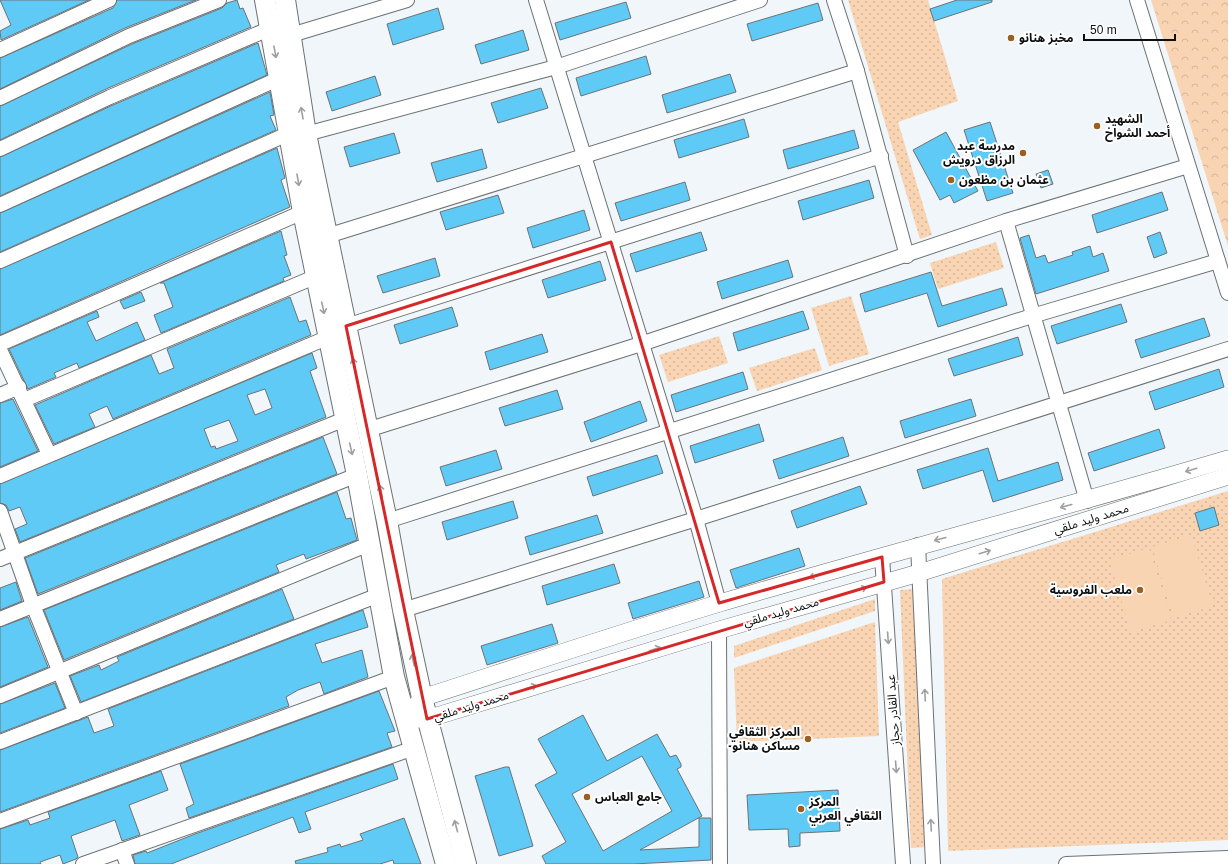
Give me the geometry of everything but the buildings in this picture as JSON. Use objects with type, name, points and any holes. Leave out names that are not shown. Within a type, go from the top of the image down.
[{"type":"main road","points":[[266,0],[280,78],[298,134],[327,236],[387,521],[403,610],[422,698],[466,864]]},
{"type":"main road","points":[[285,0],[290,35],[304,212],[330,336],[344,419],[357,474],[394,677],[446,864]]},
{"type":"street","points":[[0,50],[109,0]]},
{"type":"street","points":[[0,98],[129,36],[219,0]]},
{"type":"street","points":[[290,35],[407,0]]},
{"type":"street","points":[[536,0],[668,433],[696,519],[719,604]]},
{"type":"street","points":[[0,261],[298,134],[556,67],[760,0]]},
{"type":"street","points":[[834,0],[857,71],[907,256]]},
{"type":"street","points":[[1137,0],[1228,293]]},
{"type":"street","points":[[0,149],[110,97],[271,28]]},
{"type":"street","points":[[327,236],[857,71]]},
{"type":"street","points":[[0,205],[280,78]]},
{"type":"street","points":[[346,326],[880,156]]},
{"type":"street","points":[[368,430],[641,344],[907,256],[1006,221],[1188,166]]},
{"type":"street","points":[[0,344],[304,212]]},
{"type":"street","points":[[1006,221],[1032,316],[1087,501]]},
{"type":"street","points":[[387,521],[668,433],[1032,316],[1218,261]]},
{"type":"street","points":[[0,395],[21,393],[317,276]]},
{"type":"street","points":[[0,476],[330,336]]},
{"type":"street","points":[[403,610],[696,519],[1228,349]]},
{"type":"street","points":[[0,350],[49,454]]},
{"type":"street","points":[[0,559],[344,419]]},
{"type":"street","name":"محمد وليد ملقي","points":[[405,719],[422,698],[719,604],[918,546],[1087,501],[1228,459]]},
{"type":"street","points":[[0,619],[357,474]]},
{"type":"street","name":"محمد وليد ملقي","points":[[405,719],[427,720],[719,630],[919,573],[1228,476]]},
{"type":"street","points":[[0,511],[33,605],[76,713]]},
{"type":"street","points":[[0,696],[370,544]]},
{"type":"street","points":[[918,546],[933,864]]},
{"type":"street","name":"عبد القادر حجاز","points":[[882,557],[903,864]]},
{"type":"street","points":[[0,742],[379,595]]},
{"type":"street","points":[[719,630],[720,864]]},
{"type":"street","points":[[0,821],[394,677]]},
{"type":"street","points":[[83,864],[414,748]]},
{"type":"street","points":[[122,850],[127,864]]},
{"type":"street","points":[[1066,864],[1224,860]]},
{"type":"highlighted area","points":[[611,242],[719,603],[882,557],[884,582],[427,719],[346,326]]},
{"type":"green space","points":[[848,0],[928,0],[958,101],[898,122],[932,235],[920,239]]},
{"type":"green space","points":[[1151,0],[1228,0],[1228,246]]},
{"type":"green space","points":[[996,242],[1004,268],[938,289],[930,263]]},
{"type":"green space","points":[[851,296],[869,354],[829,366],[811,308]]},
{"type":"green space","points":[[719,336],[728,363],[668,382],[659,355]]},
{"type":"green space","points":[[815,348],[822,370],[757,391],[749,368]]},
{"type":"green space","points":[[1228,491],[1228,840],[948,851],[942,579]]},
{"type":"green space","points":[[1191,535],[1213,606],[1174,618],[1152,547]]},
{"type":"green space","name":"ملعب الفروسية","points":[[1149,548],[1171,620],[1131,632],[1109,560]]},
{"type":"green space","points":[[915,589],[926,847],[911,848],[900,590]]},
{"type":"green space","points":[[875,599],[875,611],[734,658],[734,646]]},
{"type":"green space","points":[[875,622],[879,736],[737,742],[734,668]]},
{"type":"place","name":"مخبز هنانو","points":[[1011,38]]},
{"type":"place","name":"الشهيد أحمد الشواخ","points":[[1097,126]]},
{"type":"place","name":"مدرسة عبد الرزاق درويش","points":[[1023,153]]},
{"type":"place","name":"عثمان بن مظعون","points":[[951,180]]},
{"type":"place","name":"ملعب الفروسية","points":[[1140,590]]},
{"type":"place","name":"المركز الثقافي -مساكن هنانو","points":[[808,739]]},
{"type":"place","name":"جامع العباس","points":[[587,797]]},
{"type":"place","name":"المركز الثقافي العربي","points":[[801,809]]}]
